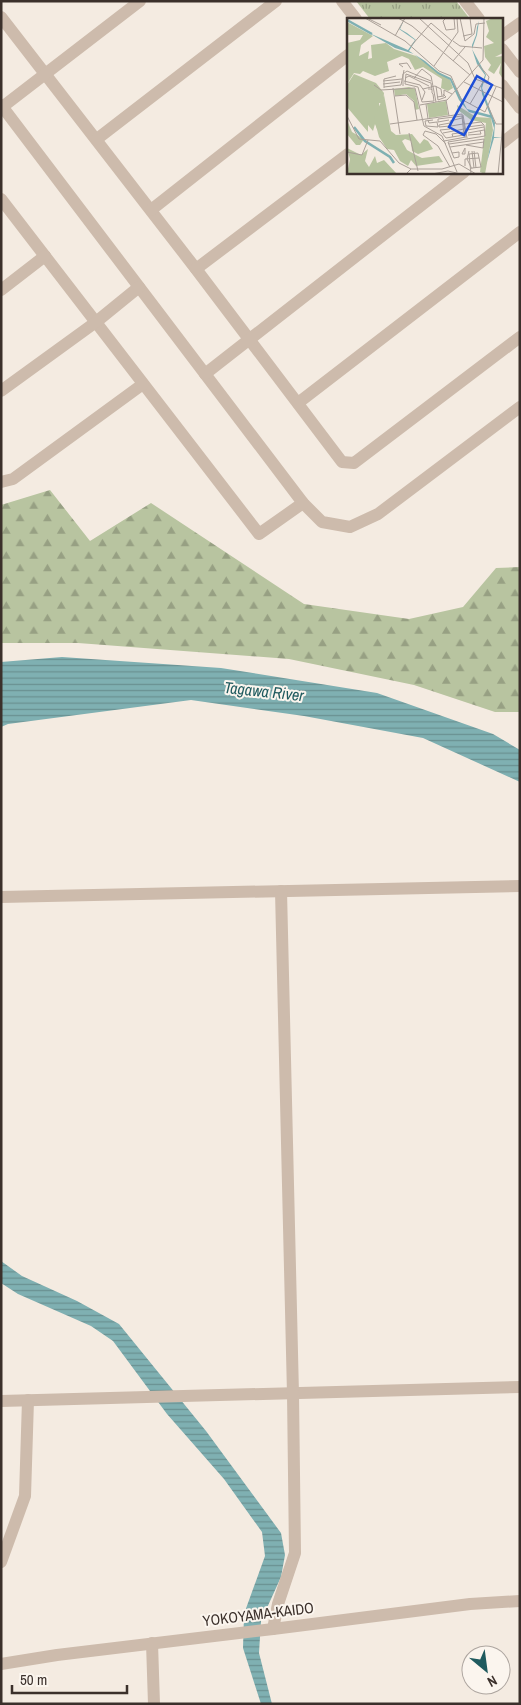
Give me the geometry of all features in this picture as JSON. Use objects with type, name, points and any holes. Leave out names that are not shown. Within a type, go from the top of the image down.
[{"type":"street","points":[[140,1],[2,106],[303,503],[322,522],[350,527],[378,514],[520,407]]},
{"type":"street","points":[[96,139],[276,1]]},
{"type":"street","points":[[342,1],[355,18]]},
{"type":"street","points":[[465,1],[478,18]]},
{"type":"street","points":[[1,17],[250,339],[342,462],[354,463],[520,337]]},
{"type":"street","points":[[504,34],[520,22]]},
{"type":"street","points":[[504,52],[520,72]]},
{"type":"street","points":[[151,210],[347,56]]},
{"type":"street","points":[[504,88],[520,108]]},
{"type":"street","points":[[504,141],[520,129]]},
{"type":"street","points":[[196,269],[347,155]]},
{"type":"street","points":[[205,374],[461,174]]},
{"type":"street","points":[[1,199],[259,534],[303,503]]},
{"type":"street","points":[[298,403],[520,232]]},
{"type":"street","points":[[1,290],[45,256]]},
{"type":"street","points":[[1,391],[96,322],[139,287]]},
{"type":"street","points":[[1,482],[13,479],[143,384]]},
{"type":"street","points":[[1,897],[520,886]]},
{"type":"street","points":[[273,1630],[278,1604],[295,1553],[281,891]]},
{"type":"street","points":[[1,1401],[520,1387]]},
{"type":"street","points":[[1,1562],[25,1496],[28,1400]]},
{"type":"street","name":"YOKOYAMA-KAIDO","points":[[1,1664],[57,1655],[273,1630],[470,1604],[520,1601]]},
{"type":"street","points":[[152,1643],[154,1704]]},
{"type":"green space","points":[[356,1],[456,1],[469,18],[369,18]]},
{"type":"green space","points":[[50,490],[90,541],[151,503],[304,604],[409,619],[463,607],[496,568],[520,567],[520,712],[495,712],[414,685],[289,659],[78,643],[1,643],[1,505]]},
{"type":"water","name":"Tagawa River","points":[[62,657],[221,668],[377,693],[493,734],[520,750],[520,782],[423,738],[304,716],[191,700],[8,724],[1,727],[1,662]]},
{"type":"water","points":[[1,1261],[22,1276],[77,1301],[119,1324],[206,1431],[281,1533],[285,1555],[281,1577],[261,1621],[259,1653],[272,1704],[261,1704],[243,1648],[244,1614],[265,1556],[262,1532],[224,1479],[167,1414],[113,1341],[91,1326],[18,1294],[1,1283]]}]
